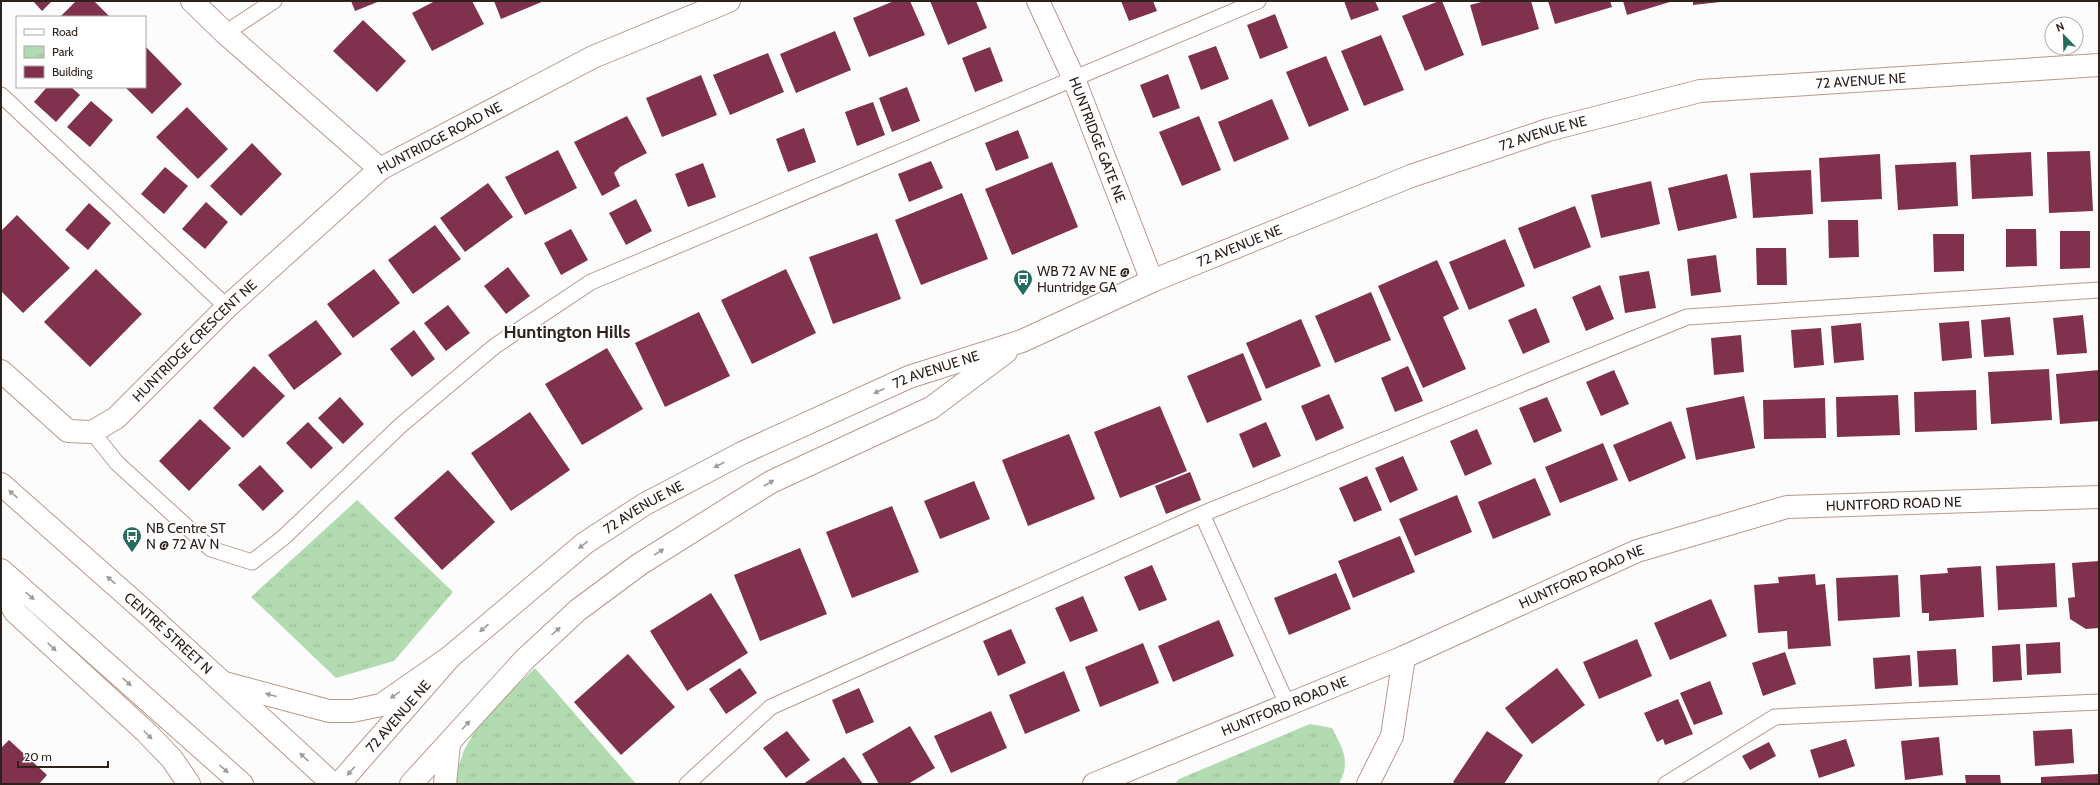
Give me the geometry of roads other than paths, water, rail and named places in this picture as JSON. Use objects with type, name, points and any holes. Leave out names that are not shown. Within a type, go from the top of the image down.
[{"type":"street","name":"HUNTRIDGE ROAD NE","points":[[192,1],[225,33],[380,169],[594,57],[729,1]]},
{"type":"street","name":"HUNTRIDGE GATE NE","points":[[1038,1],[1074,79],[1152,281]]},
{"type":"street","name":"72 AVENUE NE","points":[[339,784],[450,657],[586,543],[645,504],[742,453],[909,377],[1022,341],[1152,281],[1411,176],[1548,130],[1700,91],[2099,65]]},
{"type":"street","name":"HUNTRIDGE CRESCENT NE","points":[[92,432],[116,418],[227,307],[380,169]]},
{"type":"street","name":"72 AVENUE NE","points":[[411,784],[525,659],[578,610],[640,564],[771,482],[931,408],[1022,341]]},
{"type":"street","points":[[1,372],[68,431],[92,432]]},
{"type":"street","name":"CENTRE STREET N","points":[[1,484],[149,615],[333,784]]},
{"type":"street","name":"HUNTFORD ROAD NE","points":[[1098,783],[1404,657],[1637,551],[1787,507],[2099,497]]},
{"type":"street","points":[[1,570],[242,784]]},
{"type":"street","points":[[1,586],[15,612],[146,732],[172,759],[189,784]]},
{"type":"street","points":[[222,682],[329,711],[352,711],[382,705],[450,657]]},
{"type":"street","points":[[1368,784],[1392,736],[1404,657]]},
{"type":"street","points":[[445,784],[449,744]]},
{"type":"lane","points":[[225,33],[274,1]]},
{"type":"lane","points":[[92,432],[117,463],[211,549],[252,562],[284,537],[400,426],[495,346],[591,282],[1258,1]]},
{"type":"lane","points":[[1,95],[227,307]]},
{"type":"lane","points":[[688,784],[771,707],[1202,514],[1687,317],[2099,290]]},
{"type":"lane","points":[[1202,514],[1287,704]]},
{"type":"lane","points":[[1666,784],[1774,717],[2099,702]]},
{"type":"place","name":"WB 72 AV NE @ Huntridge GA","points":[[1023,296]]},
{"type":"place","name":"NB Centre ST N @ 72 AV N","points":[[132,553]]},
{"type":"district","name":"Huntington Hills","points":[[567,332]]}]
